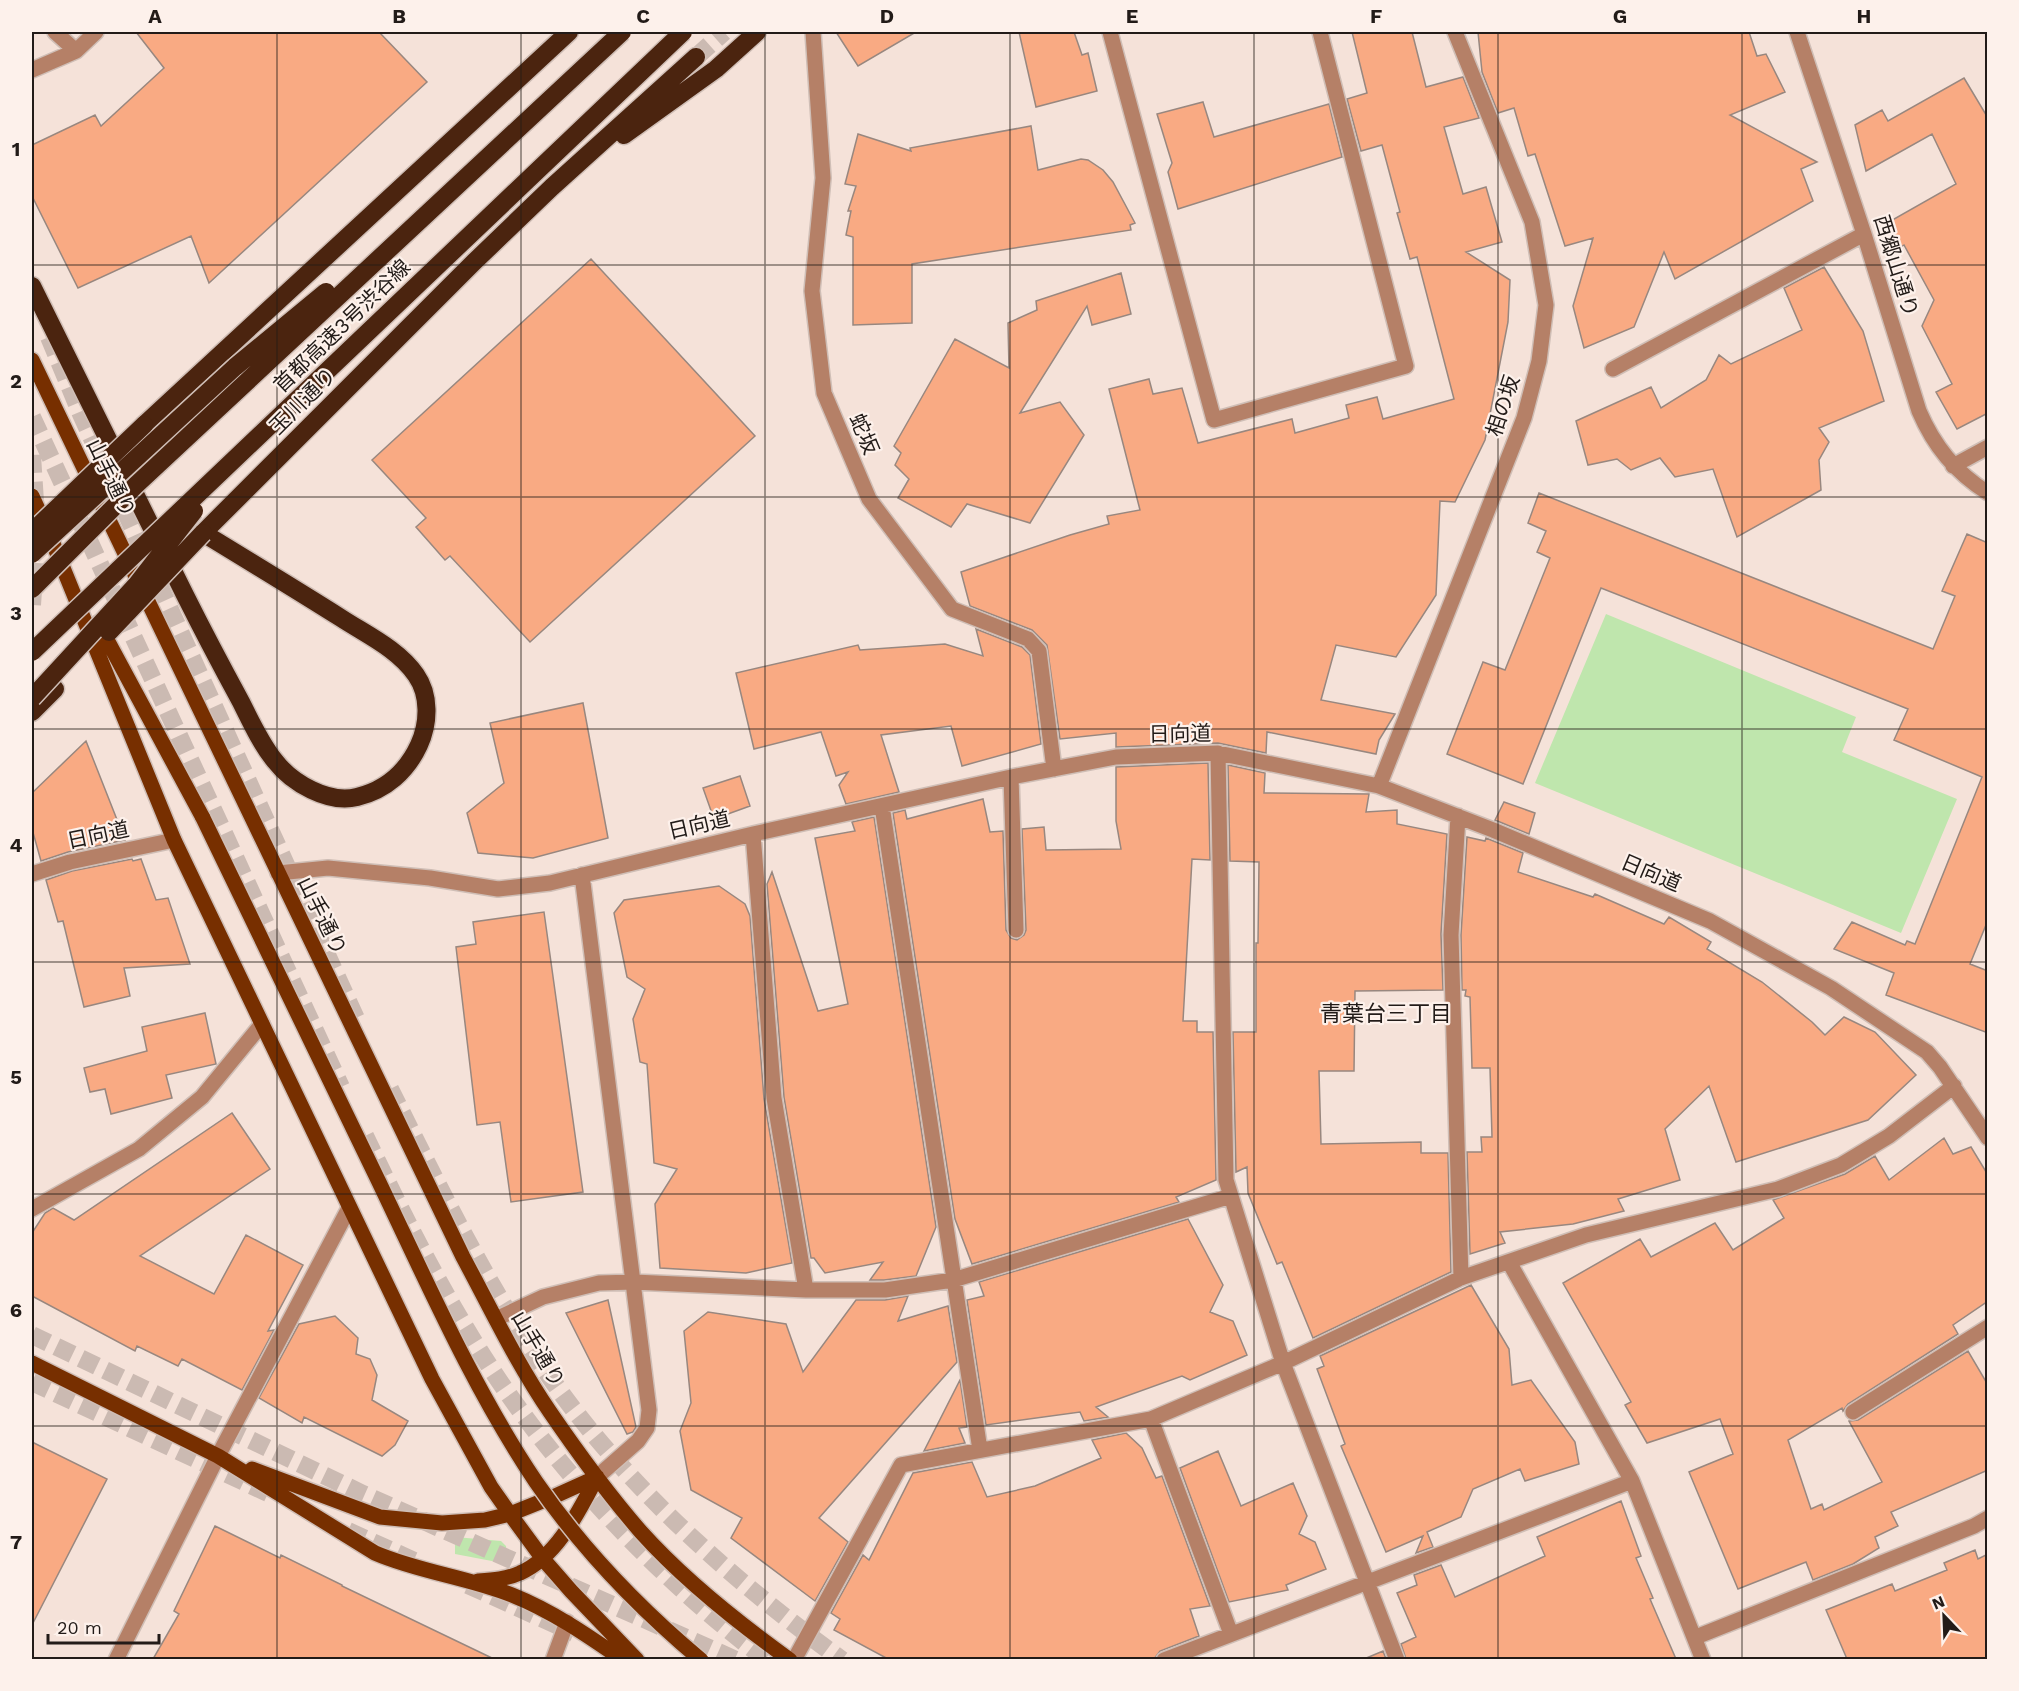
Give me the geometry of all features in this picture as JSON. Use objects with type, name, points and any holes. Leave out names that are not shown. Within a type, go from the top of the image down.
[{"type":"highway","points":[[485,111],[553,32]]},
{"type":"highway","points":[[40,532],[144,425],[570,32]]},
{"type":"highway","name":"首都高速3号渋谷線","points":[[32,589],[136,485],[622,32]]},
{"type":"highway","name":"首都高速3号渋谷線","points":[[32,652],[683,32]]},
{"type":"highway","points":[[552,187],[717,69],[757,32]]},
{"type":"highway","name":"玉川通り","points":[[32,712],[203,534],[474,261],[696,57]]},
{"type":"highway","points":[[32,554],[235,367],[461,181]]},
{"type":"highway","points":[[32,286],[215,654],[275,762],[297,782],[334,798],[355,798],[380,789],[399,774],[414,755],[423,736],[428,716],[424,694],[417,676],[394,652],[248,559],[203,534]]},
{"type":"highway","points":[[32,698],[137,584],[230,464]]},
{"type":"main road","name":"山手通り","points":[[33,369],[463,1257],[549,1411],[597,1477],[642,1532],[684,1575],[722,1609],[792,1659]]},
{"type":"main road","points":[[32,496],[40,532],[174,840],[432,1379],[490,1486],[510,1514],[543,1559],[571,1591],[637,1659]]},
{"type":"main road","points":[[40,532],[203,818],[492,1411],[544,1493],[592,1554],[651,1617],[701,1659]]},
{"type":"main road","points":[[32,1363],[218,1456],[375,1553],[401,1564],[510,1594],[567,1622],[623,1659]]},
{"type":"main road","points":[[218,1456],[380,1517],[442,1522],[485,1520],[510,1514],[597,1477]]},
{"type":"main road","points":[[470,1582],[500,1579],[520,1573],[543,1559],[576,1518],[597,1477]]},
{"type":"street","points":[[55,32],[76,51]]},
{"type":"street","points":[[32,70],[76,51],[96,32]]},
{"type":"street","name":"蛇坂","points":[[813,32],[824,178],[812,291],[824,393],[869,499],[952,609],[1028,639],[1040,651],[1054,769]]},
{"type":"street","points":[[1110,32],[1215,420],[1406,366],[1320,32]]},
{"type":"street","name":"相の坂","points":[[1379,786],[1524,418],[1539,361],[1546,305],[1532,222],[1455,32]]},
{"type":"street","name":"西郷山通り","points":[[1797,32],[1864,234],[1919,411],[1928,430],[1953,466],[1988,493]]},
{"type":"street","points":[[1613,369],[1864,234]]},
{"type":"street","points":[[1953,466],[1988,447]]},
{"type":"street","points":[[1218,753],[1226,1180],[1283,1363],[1396,1659]]},
{"type":"street","name":"日向道","points":[[278,873],[337,868],[430,878],[498,889],[550,883],[753,834],[1011,777],[1116,757],[1218,753],[1379,786],[1458,816],[1710,921],[1831,988],[1926,1053],[1954,1086],[1988,1138]]},
{"type":"street","points":[[1011,777],[1016,930]]},
{"type":"street","points":[[882,806],[980,1450]]},
{"type":"street","points":[[1458,816],[1451,935],[1461,1278]]},
{"type":"street","points":[[753,834],[774,1098],[806,1290]]},
{"type":"street","name":"日向道","points":[[32,874],[70,862],[174,840]]},
{"type":"street","points":[[582,875],[649,1410],[647,1428],[638,1441],[597,1477]]},
{"type":"street","points":[[32,1209],[139,1149],[202,1097],[262,1024]]},
{"type":"street","points":[[792,1659],[901,1465],[1151,1419],[1283,1363],[1461,1278],[1586,1235],[1778,1189],[1841,1165],[1889,1136],[1954,1086]]},
{"type":"street","points":[[496,1319],[543,1297],[599,1283],[634,1282],[806,1290],[885,1290],[954,1280],[1231,1196]]},
{"type":"street","points":[[116,1659],[218,1456],[349,1208]]},
{"type":"street","points":[[1509,1262],[1632,1481],[1703,1659]]},
{"type":"street","points":[[1853,1412],[1988,1327]]},
{"type":"street","points":[[1151,1419],[1231,1634]]},
{"type":"street","points":[[1164,1659],[1632,1481]]},
{"type":"street","points":[[1696,1637],[1974,1526],[1988,1518]]},
{"type":"street","points":[[554,1659],[567,1622]]},
{"type":"green space","points":[[1606,614],[1856,717],[1842,752],[1957,799],[1901,933],[1535,783]]},
{"type":"green space","points":[[455,1537],[501,1541],[506,1546],[506,1554],[497,1562],[455,1554]]},
{"type":"building","points":[[136,32],[379,32],[427,82],[209,283],[191,236],[78,288],[32,196],[32,145],[95,115],[101,126],[164,68]]},
{"type":"building","points":[[836,32],[916,32],[858,66]]},
{"type":"building","points":[[1019,32],[1074,32],[1082,55],[1088,53],[1097,91],[1036,107]]},
{"type":"building","points":[[1352,32],[1412,32],[1426,87],[1463,77],[1479,118],[1444,127],[1463,194],[1486,187],[1502,242],[1466,252],[1510,280],[1508,322],[1485,440],[1455,502],[1440,501],[1436,595],[1396,657],[1336,645],[1321,700],[1395,714],[1379,740],[1376,754],[1267,732],[1266,753],[1218,743],[1116,747],[1116,733],[1060,739],[1047,645],[1032,630],[970,606],[961,572],[1109,524],[1107,516],[1140,510],[1109,389],[1149,379],[1153,394],[1182,388],[1198,443],[1292,419],[1295,433],[1349,418],[1346,405],[1377,397],[1383,419],[1454,399],[1417,257],[1410,259],[1382,145],[1361,151],[1347,99],[1367,93]]},
{"type":"building","points":[[1478,32],[1749,32],[1757,56],[1766,54],[1785,92],[1730,115],[1817,162],[1801,169],[1813,201],[1675,279],[1664,252],[1634,327],[1584,348],[1573,306],[1593,238],[1565,246],[1535,154],[1528,156],[1514,108],[1498,113],[1482,72]]},
{"type":"building","points":[[1964,78],[1988,118],[1988,413],[1957,429],[1936,392],[1952,384],[1922,326],[1934,300],[1904,245],[1901,247],[1887,223],[1956,184],[1932,134],[1866,171],[1855,125],[1882,110],[1888,121]]},
{"type":"building","points":[[1203,102],[1214,137],[1329,104],[1342,157],[1178,209],[1168,172],[1172,163],[1157,114]]},
{"type":"building","points":[[1031,126],[1038,170],[1081,159],[1088,160],[1103,170],[1113,182],[1135,223],[1130,225],[1131,230],[912,264],[912,323],[853,325],[853,237],[846,235],[851,211],[848,211],[856,186],[845,184],[858,134],[911,151],[910,148]]},
{"type":"building","points":[[591,259],[755,436],[530,642],[450,556],[445,560],[416,527],[426,518],[372,460]]},
{"type":"building","points":[[1824,267],[1863,331],[1884,401],[1819,428],[1829,442],[1819,460],[1821,490],[1737,537],[1713,469],[1675,477],[1660,458],[1631,470],[1617,459],[1588,465],[1576,421],[1651,387],[1661,408],[1706,380],[1719,355],[1731,364],[1802,330],[1784,288]]},
{"type":"building","points":[[1121,273],[1131,314],[1092,325],[1087,306],[1020,413],[1060,402],[1084,435],[1030,523],[967,504],[951,527],[898,498],[909,479],[895,465],[901,453],[894,446],[955,339],[1009,368],[1008,323],[1037,310],[1036,301]]},
{"type":"building","points":[[1539,493],[1933,649],[1955,596],[1942,591],[1967,534],[1988,543],[1988,920],[1970,964],[1988,971],[1988,1033],[1886,995],[1894,973],[1834,949],[1852,922],[1905,945],[1907,941],[1915,944],[1982,777],[1894,740],[1908,709],[1601,588],[1523,784],[1447,754],[1483,662],[1505,670],[1550,558],[1537,552],[1546,531],[1528,523]]},
{"type":"building","points":[[976,629],[1022,647],[1030,655],[1041,744],[962,766],[951,726],[881,735],[899,792],[846,804],[839,785],[848,772],[836,776],[821,732],[754,749],[736,673],[858,645],[860,650],[945,644],[983,656]]},
{"type":"building","points":[[583,703],[608,838],[533,858],[478,853],[467,813],[504,783],[490,723]]},
{"type":"building","points":[[86,741],[125,840],[68,852],[41,861],[32,829],[32,793]]},
{"type":"building","points":[[1208,763],[1210,860],[1192,859],[1183,1021],[1197,1021],[1197,1032],[1213,1032],[1216,1180],[1176,1197],[1179,1202],[972,1264],[955,1219],[893,813],[905,810],[907,819],[983,799],[990,832],[1003,831],[1006,930],[1011,938],[1017,940],[1024,935],[1026,930],[1022,829],[1044,827],[1046,850],[1121,849],[1116,821],[1116,767]]},
{"type":"building","points":[[1228,765],[1265,773],[1264,793],[1369,794],[1366,812],[1397,810],[1397,824],[1447,834],[1441,934],[1443,990],[1355,991],[1354,1071],[1319,1071],[1321,1144],[1421,1142],[1421,1153],[1448,1153],[1451,1272],[1313,1338],[1282,1262],[1277,1264],[1248,1193],[1247,1167],[1236,1172],[1233,1032],[1256,1032],[1259,862],[1230,861]]},
{"type":"building","points":[[740,776],[750,806],[714,819],[703,788]]},
{"type":"building","points":[[1504,802],[1535,813],[1529,834],[1495,820]]},
{"type":"building","points":[[874,817],[936,1227],[916,1276],[884,1280],[870,1280],[883,1262],[825,1273],[814,1258],[811,1258],[784,1097],[767,884],[772,872],[818,1011],[848,1004],[815,838],[855,831],[852,822]]},
{"type":"building","points":[[1467,837],[1485,841],[1486,838],[1523,853],[1518,872],[1593,897],[1595,894],[1664,924],[1669,917],[1711,942],[1707,949],[1762,982],[1825,1035],[1844,1017],[1875,1032],[1916,1075],[1868,1120],[1736,1162],[1709,1086],[1665,1129],[1680,1180],[1618,1199],[1624,1211],[1573,1224],[1500,1232],[1505,1243],[1470,1254],[1467,1152],[1482,1152],[1481,1137],[1492,1137],[1490,1068],[1472,1068],[1470,997],[1465,996],[1466,990],[1462,990],[1461,935]]},
{"type":"building","points":[[132,859],[133,861],[141,859],[156,900],[168,898],[190,964],[124,968],[130,996],[84,1007],[63,921],[58,922],[46,880],[72,871]]},
{"type":"building","points":[[719,886],[745,904],[750,916],[764,1099],[792,1263],[746,1273],[660,1268],[655,1204],[677,1169],[654,1163],[647,1064],[640,1062],[633,1019],[645,989],[627,977],[614,913],[624,900]]},
{"type":"building","points":[[544,912],[583,1192],[511,1202],[500,1122],[477,1125],[456,947],[476,944],[473,922]]},
{"type":"building","points":[[205,1013],[216,1064],[166,1075],[172,1098],[111,1114],[105,1089],[90,1092],[84,1068],[147,1051],[142,1027]]},
{"type":"building","points":[[232,1113],[270,1169],[140,1256],[214,1294],[246,1235],[303,1265],[268,1331],[274,1330],[242,1390],[182,1359],[178,1366],[137,1346],[135,1351],[32,1296],[32,1233],[45,1213],[53,1208],[74,1220]]},
{"type":"building","points":[[1944,1138],[1953,1154],[1971,1147],[1988,1175],[1988,1301],[1953,1325],[1958,1334],[1848,1404],[1843,1411],[1842,1408],[1788,1440],[1811,1509],[1822,1504],[1824,1510],[1882,1482],[1849,1421],[1858,1420],[1968,1351],[1988,1385],[1988,1470],[1891,1512],[1898,1526],[1875,1537],[1879,1548],[1853,1564],[1813,1580],[1806,1562],[1738,1589],[1689,1472],[1733,1454],[1720,1419],[1647,1443],[1625,1405],[1631,1402],[1563,1283],[1640,1239],[1651,1257],[1715,1223],[1733,1250],[1784,1218],[1773,1200],[1845,1174],[1875,1156],[1889,1180]]},
{"type":"building","points":[[1188,1219],[1223,1285],[1210,1312],[1233,1321],[1247,1355],[1190,1380],[1182,1376],[1096,1407],[1108,1417],[1084,1421],[1080,1412],[986,1425],[967,1300],[984,1296],[979,1282]]},
{"type":"building","points":[[1471,1285],[1509,1349],[1512,1385],[1531,1380],[1575,1442],[1579,1464],[1525,1481],[1520,1469],[1473,1489],[1461,1517],[1427,1532],[1433,1547],[1416,1553],[1423,1536],[1386,1552],[1341,1446],[1345,1444],[1317,1369],[1324,1366],[1320,1356]]},
{"type":"building","points":[[908,1296],[898,1321],[948,1306],[957,1362],[819,1518],[848,1542],[815,1601],[731,1538],[742,1518],[691,1490],[680,1431],[691,1403],[684,1331],[708,1312],[786,1324],[803,1372],[856,1300],[885,1300]]},
{"type":"building","points":[[608,1300],[636,1427],[633,1432],[627,1434],[566,1313]]},
{"type":"building","points":[[335,1316],[358,1338],[356,1354],[370,1359],[377,1375],[372,1400],[408,1421],[395,1445],[382,1456],[304,1417],[302,1423],[259,1398],[299,1324]]},
{"type":"building","points":[[960,1380],[967,1427],[959,1428],[965,1443],[924,1451]]},
{"type":"building","points":[[1126,1433],[1142,1448],[1156,1478],[1162,1476],[1210,1606],[1190,1609],[1199,1636],[1160,1651],[1154,1659],[888,1659],[834,1630],[840,1619],[831,1613],[863,1555],[869,1560],[913,1473],[972,1462],[987,1497],[1035,1486],[1101,1458],[1092,1440]]},
{"type":"building","points":[[32,1442],[107,1479],[32,1625]]},
{"type":"building","points":[[1218,1451],[1241,1506],[1293,1483],[1307,1516],[1299,1534],[1315,1542],[1326,1569],[1286,1585],[1288,1590],[1229,1602],[1180,1468]]},
{"type":"building","points":[[1621,1501],[1641,1556],[1636,1558],[1653,1598],[1650,1599],[1676,1659],[1406,1659],[1401,1644],[1416,1637],[1397,1593],[1417,1585],[1414,1575],[1441,1565],[1455,1597],[1545,1556],[1537,1537]]},
{"type":"building","points":[[215,1526],[280,1558],[281,1555],[494,1659],[153,1659],[179,1614],[174,1611]]},
{"type":"building","points":[[1975,1550],[1978,1559],[1988,1554],[1988,1659],[1847,1659],[1826,1610],[1892,1584],[1895,1591],[1947,1570],[1944,1563]]},
{"type":"building","points":[[1383,1651],[1386,1659],[1364,1659]]},
{"type":"tunnel","points":[[696,57],[724,32]]},
{"type":"tunnel","points":[[49,337],[81,414],[358,1023]]},
{"type":"tunnel","points":[[32,417],[341,1087]]},
{"type":"tunnel","points":[[32,455],[37,533],[32,605]]},
{"type":"tunnel","points":[[390,1089],[487,1276],[530,1348],[584,1422],[616,1461],[687,1533],[763,1599],[842,1660]]},
{"type":"tunnel","points":[[365,1136],[406,1220],[451,1303],[483,1356],[542,1439],[575,1480],[649,1559],[727,1629],[767,1660]]},
{"type":"tunnel","points":[[32,1335],[363,1494],[736,1660]]},
{"type":"tunnel","points":[[32,1382],[274,1496]]},
{"type":"tunnel","points":[[348,1531],[421,1564]]},
{"type":"tunnel","points":[[468,1585],[574,1633]]},
{"type":"district","name":"青葉台三丁目","points":[[1386,1013]]}]
